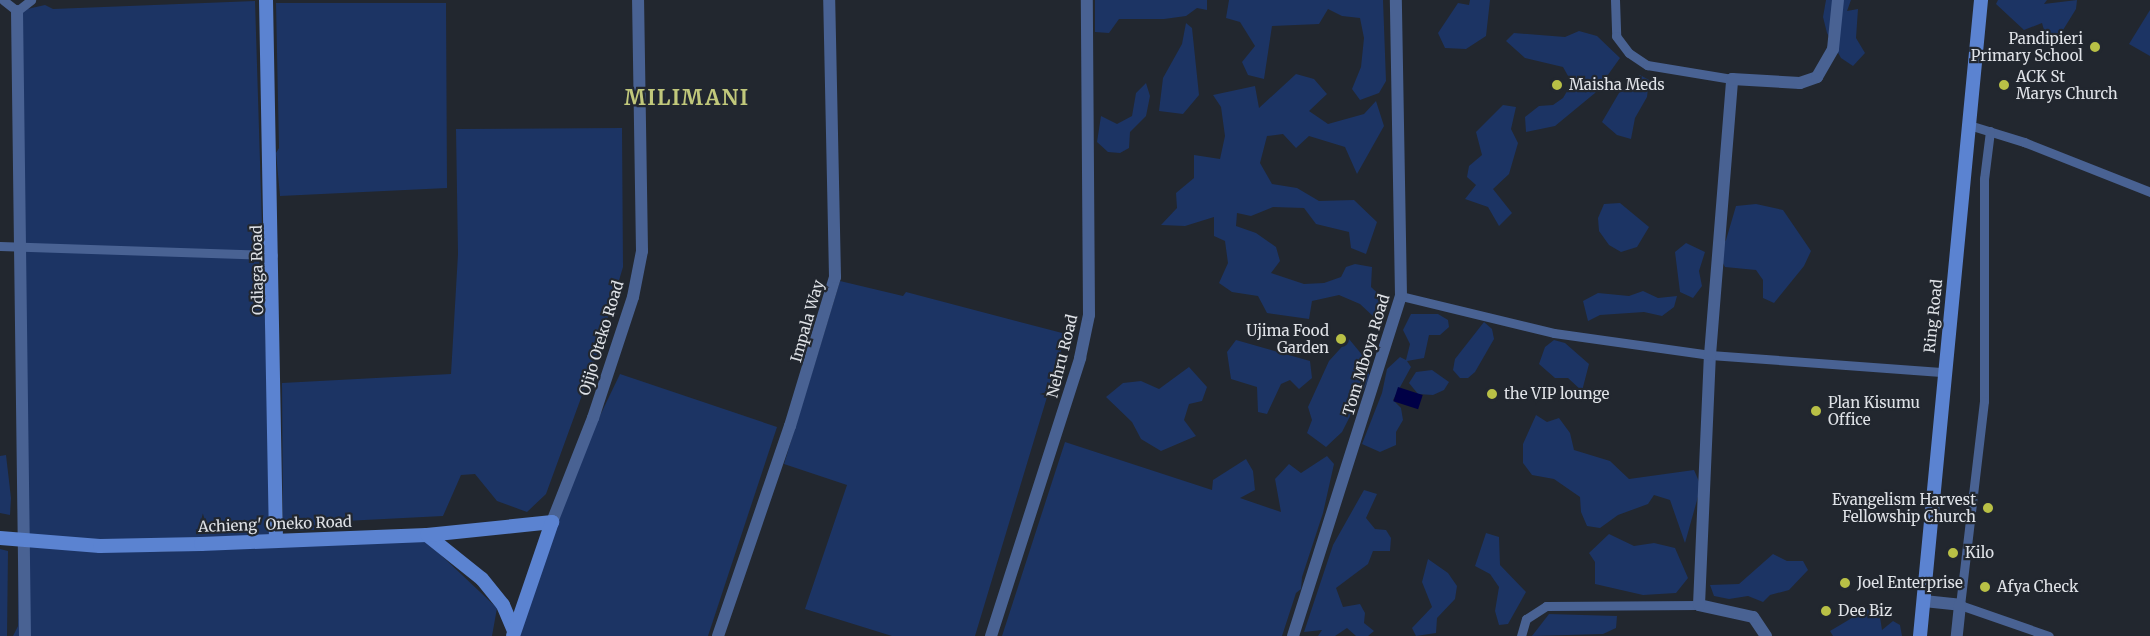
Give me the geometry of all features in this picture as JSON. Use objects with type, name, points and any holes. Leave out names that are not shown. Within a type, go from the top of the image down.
[{"type":"main road","name":"Odiaga Road","points":[[266,0],[273,255],[276,539]]},
{"type":"main road","name":"Ring Road","points":[[1920,636],[1981,0]]},
{"type":"main road","name":"Achieng' Oneko Road","points":[[0,538],[24,542],[100,546],[428,535],[552,522]]},
{"type":"main road","name":"Ojijo Oteko Road","points":[[514,634],[552,522]]},
{"type":"main road","points":[[428,535],[482,579],[503,605],[514,634]]},
{"type":"street","points":[[3,0],[6,7],[17,11]]},
{"type":"street","points":[[17,11],[31,0]]},
{"type":"street","name":"Ojijo Oteko Road","points":[[552,522],[593,418],[633,297],[642,251],[638,0]]},
{"type":"street","name":"Impala Way","points":[[718,636],[790,426],[835,277],[829,0]]},
{"type":"street","name":"Nehru Road","points":[[992,636],[1080,358],[1089,315],[1087,0]]},
{"type":"street","name":"Tom Mboya Road","points":[[1293,636],[1401,296],[1396,0]]},
{"type":"street","points":[[1615,0],[1616,36],[1629,53],[1647,65],[1732,79],[1800,83],[1817,77],[1833,49],[1838,0]]},
{"type":"street","points":[[17,11],[18,248],[25,636]]},
{"type":"street","points":[[1699,605],[1710,355],[1732,79]]},
{"type":"street","points":[[1969,125],[2150,192]]},
{"type":"street","points":[[1957,636],[1984,401],[1984,180],[1990,131]]},
{"type":"street","points":[[0,246],[273,255]]},
{"type":"street","points":[[1401,296],[1554,333],[1710,355],[1944,372]]},
{"type":"street","points":[[1924,601],[1960,605],[2049,636]]},
{"type":"street","points":[[1521,636],[1526,619],[1546,606],[1699,605],[1753,617],[1766,636]]},
{"type":"shaded area","points":[[1095,0],[1207,0],[1207,10],[1197,8],[1186,16],[1164,19],[1119,19],[1109,33],[1095,32]]},
{"type":"shaded area","points":[[1229,0],[1383,0],[1386,81],[1379,93],[1360,100],[1352,89],[1361,67],[1364,38],[1360,18],[1342,16],[1328,9],[1319,24],[1272,26],[1264,79],[1248,75],[1242,62],[1255,46],[1240,22],[1226,18]]},
{"type":"shaded area","points":[[1470,0],[1490,0],[1486,36],[1466,49],[1445,48],[1438,33],[1458,3],[1469,5]]},
{"type":"shaded area","points":[[1826,0],[1851,0],[1847,11],[1858,9],[1856,38],[1865,53],[1853,66],[1841,58],[1827,33],[1823,17]]},
{"type":"shaded area","points":[[1998,0],[2047,0],[2044,4],[2077,0],[2076,9],[2050,51],[2042,23],[2024,30],[1996,4]]},
{"type":"shaded area","points":[[255,1],[272,547],[425,540],[497,608],[492,636],[13,636],[18,626],[23,10],[45,5],[53,9]],"holes":[[[253,548],[158,552],[150,550]]]},
{"type":"shaded area","points":[[276,3],[446,3],[447,188],[280,196],[276,153],[279,148]]},
{"type":"shaded area","points":[[2150,10],[2150,56],[2129,44]]},
{"type":"shaded area","points":[[1186,23],[1192,28],[1199,95],[1183,114],[1159,111],[1163,78],[1182,44]]},
{"type":"shaded area","points":[[1579,31],[1597,36],[1620,58],[1595,93],[1555,126],[1526,132],[1525,117],[1539,106],[1553,105],[1563,98],[1572,83],[1563,67],[1525,58],[1506,41],[1514,33],[1565,37]]},
{"type":"shaded area","points":[[1296,74],[1314,79],[1327,94],[1309,111],[1328,124],[1364,114],[1376,101],[1384,126],[1357,174],[1345,147],[1309,136],[1296,148],[1283,134],[1267,136],[1260,163],[1272,184],[1297,188],[1319,201],[1354,200],[1377,222],[1366,254],[1351,248],[1349,232],[1316,224],[1304,208],[1273,207],[1251,216],[1237,213],[1236,226],[1256,233],[1276,247],[1280,261],[1271,273],[1304,284],[1324,283],[1341,277],[1346,267],[1355,264],[1372,267],[1371,287],[1387,302],[1375,318],[1360,304],[1339,295],[1312,301],[1309,319],[1267,313],[1258,296],[1232,292],[1219,283],[1228,263],[1225,241],[1214,236],[1214,217],[1185,226],[1161,225],[1177,208],[1176,193],[1194,178],[1194,155],[1220,159],[1225,136],[1221,107],[1213,95],[1255,86],[1259,108]]},
{"type":"shaded area","points":[[1640,75],[1649,80],[1647,97],[1635,118],[1631,139],[1617,135],[1602,122],[1619,93]]},
{"type":"shaded area","points":[[1146,83],[1150,96],[1146,116],[1130,132],[1129,148],[1120,153],[1108,152],[1097,142],[1101,116],[1117,124],[1132,116],[1136,93]]},
{"type":"shaded area","points":[[1503,105],[1516,107],[1511,129],[1518,143],[1509,174],[1493,189],[1512,213],[1499,226],[1488,207],[1465,199],[1476,185],[1467,177],[1469,166],[1482,155],[1476,132]]},
{"type":"shaded area","points":[[622,128],[623,267],[597,354],[546,494],[527,512],[497,501],[475,474],[461,475],[443,516],[325,522],[325,529],[298,531],[298,524],[283,524],[282,383],[451,374],[458,254],[456,129]]},
{"type":"shaded area","points":[[1620,203],[1649,227],[1637,247],[1621,252],[1609,245],[1599,231],[1598,218],[1604,204]]},
{"type":"shaded area","points":[[1756,204],[1783,210],[1811,251],[1804,266],[1774,303],[1763,298],[1763,280],[1756,270],[1725,267],[1717,252],[1726,240],[1736,206]]},
{"type":"shaded area","points":[[1686,243],[1705,252],[1699,271],[1702,286],[1693,298],[1680,292],[1675,252]]},
{"type":"shaded area","points":[[840,281],[903,296],[906,292],[1066,334],[975,636],[892,636],[805,609],[847,485],[784,464]]},
{"type":"shaded area","points":[[1643,291],[1658,298],[1677,296],[1674,307],[1662,316],[1644,312],[1600,315],[1588,321],[1583,301],[1598,293],[1629,296]]},
{"type":"shaded area","points":[[1411,314],[1438,314],[1448,320],[1449,327],[1440,335],[1429,335],[1424,358],[1407,361],[1411,367],[1393,400],[1401,408],[1403,420],[1396,432],[1396,445],[1380,452],[1362,444],[1382,393],[1387,369],[1400,357],[1406,360],[1410,344],[1403,330]]},
{"type":"shaded area","points":[[1484,322],[1492,329],[1494,339],[1475,372],[1468,378],[1460,378],[1453,370],[1455,359]]},
{"type":"shaded area","points":[[1349,339],[1363,356],[1370,377],[1342,432],[1326,447],[1307,433],[1312,420],[1308,407],[1329,361]]},
{"type":"shaded area","points":[[1236,340],[1310,361],[1312,378],[1299,389],[1290,380],[1281,384],[1267,414],[1258,412],[1257,387],[1231,379],[1227,352]]},
{"type":"shaded area","points":[[1554,340],[1565,343],[1589,364],[1582,391],[1568,378],[1555,378],[1539,364],[1545,347]]},
{"type":"shaded area","points":[[1189,367],[1207,387],[1202,401],[1189,404],[1184,420],[1196,436],[1161,451],[1141,439],[1132,422],[1106,397],[1123,383],[1141,381],[1159,389]]},
{"type":"shaded area","points":[[1432,370],[1449,382],[1444,390],[1433,395],[1418,394],[1409,383],[1416,372]]},
{"type":"shaded area","points":[[620,374],[777,427],[708,636],[520,636],[566,486]]},
{"type":"shaded area","points":[[1398,387],[1423,395],[1418,409],[1393,401]]},
{"type":"shaded area","points":[[1536,415],[1547,422],[1559,418],[1570,433],[1574,450],[1610,461],[1629,479],[1694,470],[1701,486],[1685,543],[1670,500],[1654,495],[1648,504],[1618,515],[1600,528],[1587,526],[1581,512],[1580,497],[1554,479],[1532,475],[1523,463],[1523,444]]},
{"type":"shaded area","points":[[1065,442],[1212,490],[1213,480],[1246,459],[1253,471],[1255,490],[1240,498],[1281,512],[1275,479],[1289,464],[1301,473],[1327,456],[1334,464],[1323,513],[1302,577],[1301,589],[1296,593],[1282,636],[1002,636]]},
{"type":"shaded area","points":[[6,455],[11,498],[10,515],[0,513],[0,456]]},
{"type":"shaded area","points":[[1364,490],[1377,494],[1366,518],[1375,529],[1386,530],[1391,538],[1390,551],[1373,551],[1368,564],[1336,588],[1343,607],[1360,604],[1365,613],[1364,623],[1374,631],[1368,636],[1356,636],[1347,628],[1335,636],[1318,636],[1322,630],[1304,632],[1333,545]]},
{"type":"shaded area","points":[[1486,533],[1499,537],[1500,565],[1526,592],[1508,624],[1499,625],[1495,611],[1499,587],[1490,574],[1475,566]]},
{"type":"shaded area","points":[[1609,534],[1634,546],[1654,543],[1675,548],[1688,578],[1676,593],[1643,595],[1595,584],[1595,562],[1589,553]]},
{"type":"shaded area","points":[[0,549],[8,551],[7,636],[0,636]]},
{"type":"shaded area","points":[[1773,554],[1787,561],[1803,561],[1808,570],[1789,590],[1770,595],[1763,602],[1748,596],[1729,599],[1714,596],[1710,585],[1739,584]]},
{"type":"shaded area","points":[[1428,559],[1448,573],[1457,586],[1455,599],[1437,618],[1436,633],[1416,636],[1412,628],[1432,607],[1422,582]]},
{"type":"shaded area","points":[[1867,609],[1880,617],[1882,630],[1893,621],[1900,625],[1902,636],[1833,636],[1830,631]]},
{"type":"shaded area","points":[[1549,614],[1617,616],[1616,628],[1603,634],[1532,636]]},
{"type":"place","name":"Pandipieri Primary School","points":[[2095,47]]},
{"type":"place","name":"Maisha Meds","points":[[1557,85]]},
{"type":"place","name":"ACK St Marys Church","points":[[2004,85]]},
{"type":"place","name":"Ujima Food Garden","points":[[1341,339]]},
{"type":"place","name":"the VIP lounge","points":[[1492,394]]},
{"type":"place","name":"Plan Kisumu Office","points":[[1816,411]]},
{"type":"place","name":"Evangelism Harvest Fellowship Church","points":[[1988,508]]},
{"type":"place","name":"Kilo","points":[[1953,553]]},
{"type":"place","name":"Joel Enterprise","points":[[1845,583]]},
{"type":"place","name":"Afya Check","points":[[1985,587]]},
{"type":"place","name":"Dee Biz","points":[[1826,611]]},
{"type":"district","name":"MILIMANI","points":[[687,98]]}]
